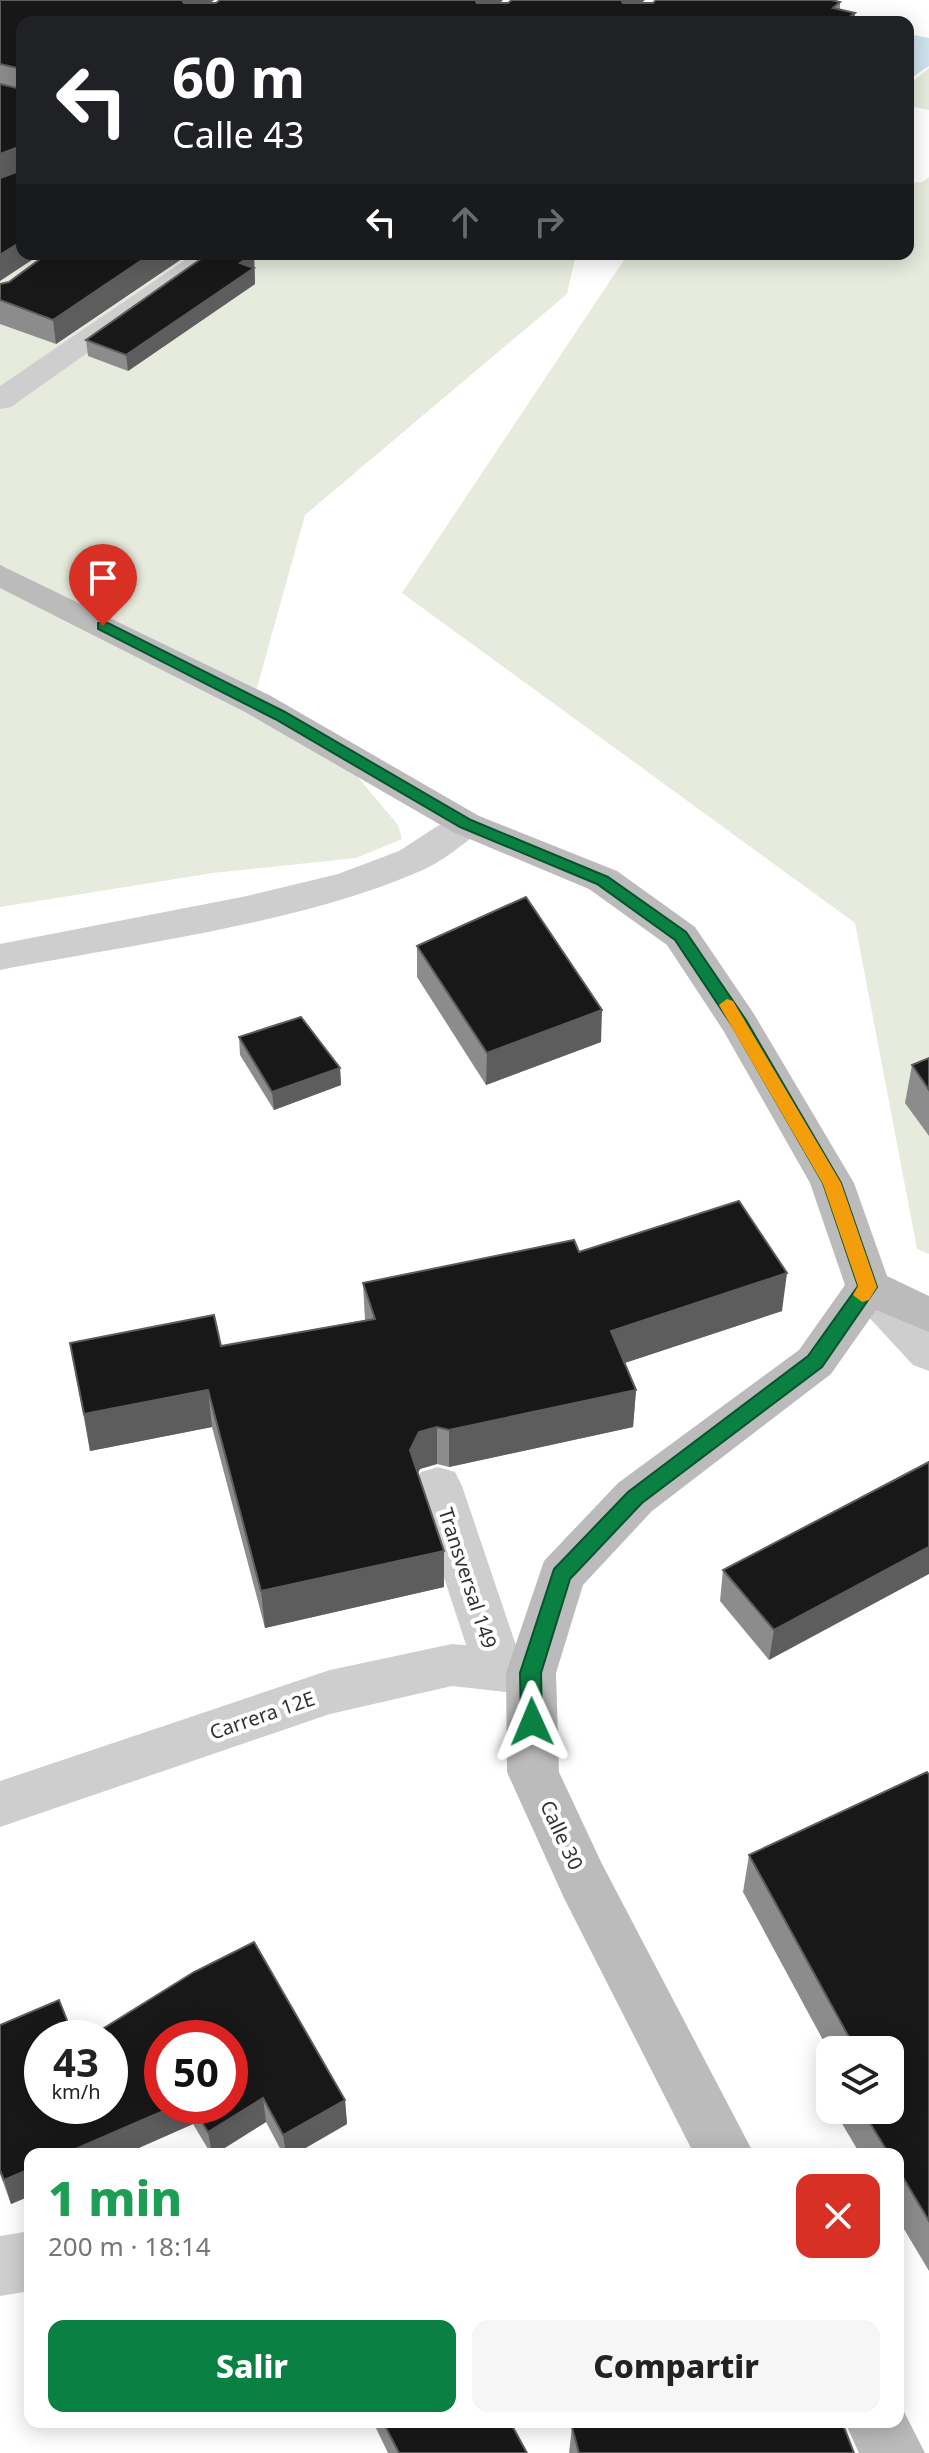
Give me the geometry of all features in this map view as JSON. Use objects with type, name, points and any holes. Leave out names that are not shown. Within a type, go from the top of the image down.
[{"type":"main road","points":[[0,575],[258,704],[466,824],[603,880],[681,936],[740,1024],[832,1183],[868,1287],[929,1315]]},
{"type":"main road","name":"Calle 30","points":[[722,2148],[583,1881],[533,1772],[515,1671],[561,1575],[635,1497],[815,1362],[868,1287]]},
{"type":"main road","points":[[879,2428],[894,2453]]},
{"type":"street","points":[[0,400],[204,260]]},
{"type":"street","points":[[0,957],[247,909],[349,884],[413,860],[466,824]]},
{"type":"street","points":[[868,1287],[929,1353]]},
{"type":"street","name":"Transversal 149","points":[[438,1486],[515,1671]]},
{"type":"street","name":"Carrera 12E","points":[[0,1804],[330,1692],[452,1665],[515,1671]]},
{"type":"street","points":[[0,2266],[24,2262]]},
{"type":"shaded area","points":[[929,68],[929,110],[914,107],[914,80]]},
{"type":"shaded area","points":[[0,82],[16,207],[16,260],[575,260],[567,294],[305,515],[255,695],[320,732],[398,825],[402,839],[356,858],[213,873],[0,907]]},
{"type":"shaded area","points":[[929,177],[929,1254],[917,1249],[855,923],[402,593],[624,260],[914,260],[914,183]]},
{"type":"water","points":[[914,35],[929,38],[929,66],[914,76]]},
{"type":"building","points":[[0,0],[182,0],[184,3],[216,3],[220,0],[475,0],[477,3],[508,3],[512,0],[621,0],[623,3],[653,3],[656,0],[831,0],[840,2],[833,8],[855,13],[851,16],[16,16],[16,68],[0,64]]},
{"type":"building","points":[[0,84],[16,88],[16,148],[0,154]]},
{"type":"building","points":[[16,172],[16,245],[0,255],[0,178]]},
{"type":"building","points":[[39,260],[142,260],[53,320],[0,300],[0,284],[9,282]]},
{"type":"building","points":[[199,260],[245,260],[240,263],[254,268],[126,355],[86,340]]},
{"type":"building","points":[[526,897],[602,1010],[487,1053],[417,946]]},
{"type":"building","points":[[301,1017],[340,1068],[272,1092],[239,1037]]},
{"type":"building","points":[[929,1058],[929,1090],[912,1065]]},
{"type":"building","points":[[739,1201],[787,1273],[611,1331],[636,1390],[449,1430],[437,1427],[419,1432],[410,1450],[444,1551],[261,1591],[208,1390],[84,1414],[70,1343],[214,1315],[221,1346],[375,1319],[363,1283],[574,1240],[579,1252]]},
{"type":"building","points":[[929,1462],[929,1547],[774,1630],[723,1570]]},
{"type":"building","points":[[927,1772],[929,2221],[904,2179],[904,2148],[885,2148],[871,2124],[904,2124],[904,2036],[848,2036],[749,1855]]},
{"type":"building","points":[[254,1942],[345,2100],[283,2135],[263,2098],[248,2107],[248,2020],[144,2020],[144,2119],[78,2148],[24,2148],[24,2172],[4,2180],[0,2170],[0,2025],[59,2000],[67,2020],[24,2020],[24,2124],[128,2124],[128,2020],[117,2020],[194,1972]]},
{"type":"building","points":[[203,2124],[221,2124],[208,2132]]},
{"type":"building","points":[[386,2428],[513,2428],[527,2453],[399,2453]]},
{"type":"building","points":[[572,2428],[844,2428],[854,2453],[579,2453]]},
{"type":"slow traffic","points":[[727,1005],[832,1183],[868,1287],[862,1295]]},
{"type":"route","points":[[103,626],[324,740],[466,824],[603,880],[681,936],[740,1024],[832,1183],[868,1287],[815,1362],[635,1497],[561,1575],[531,1673],[532,1722]]}]
